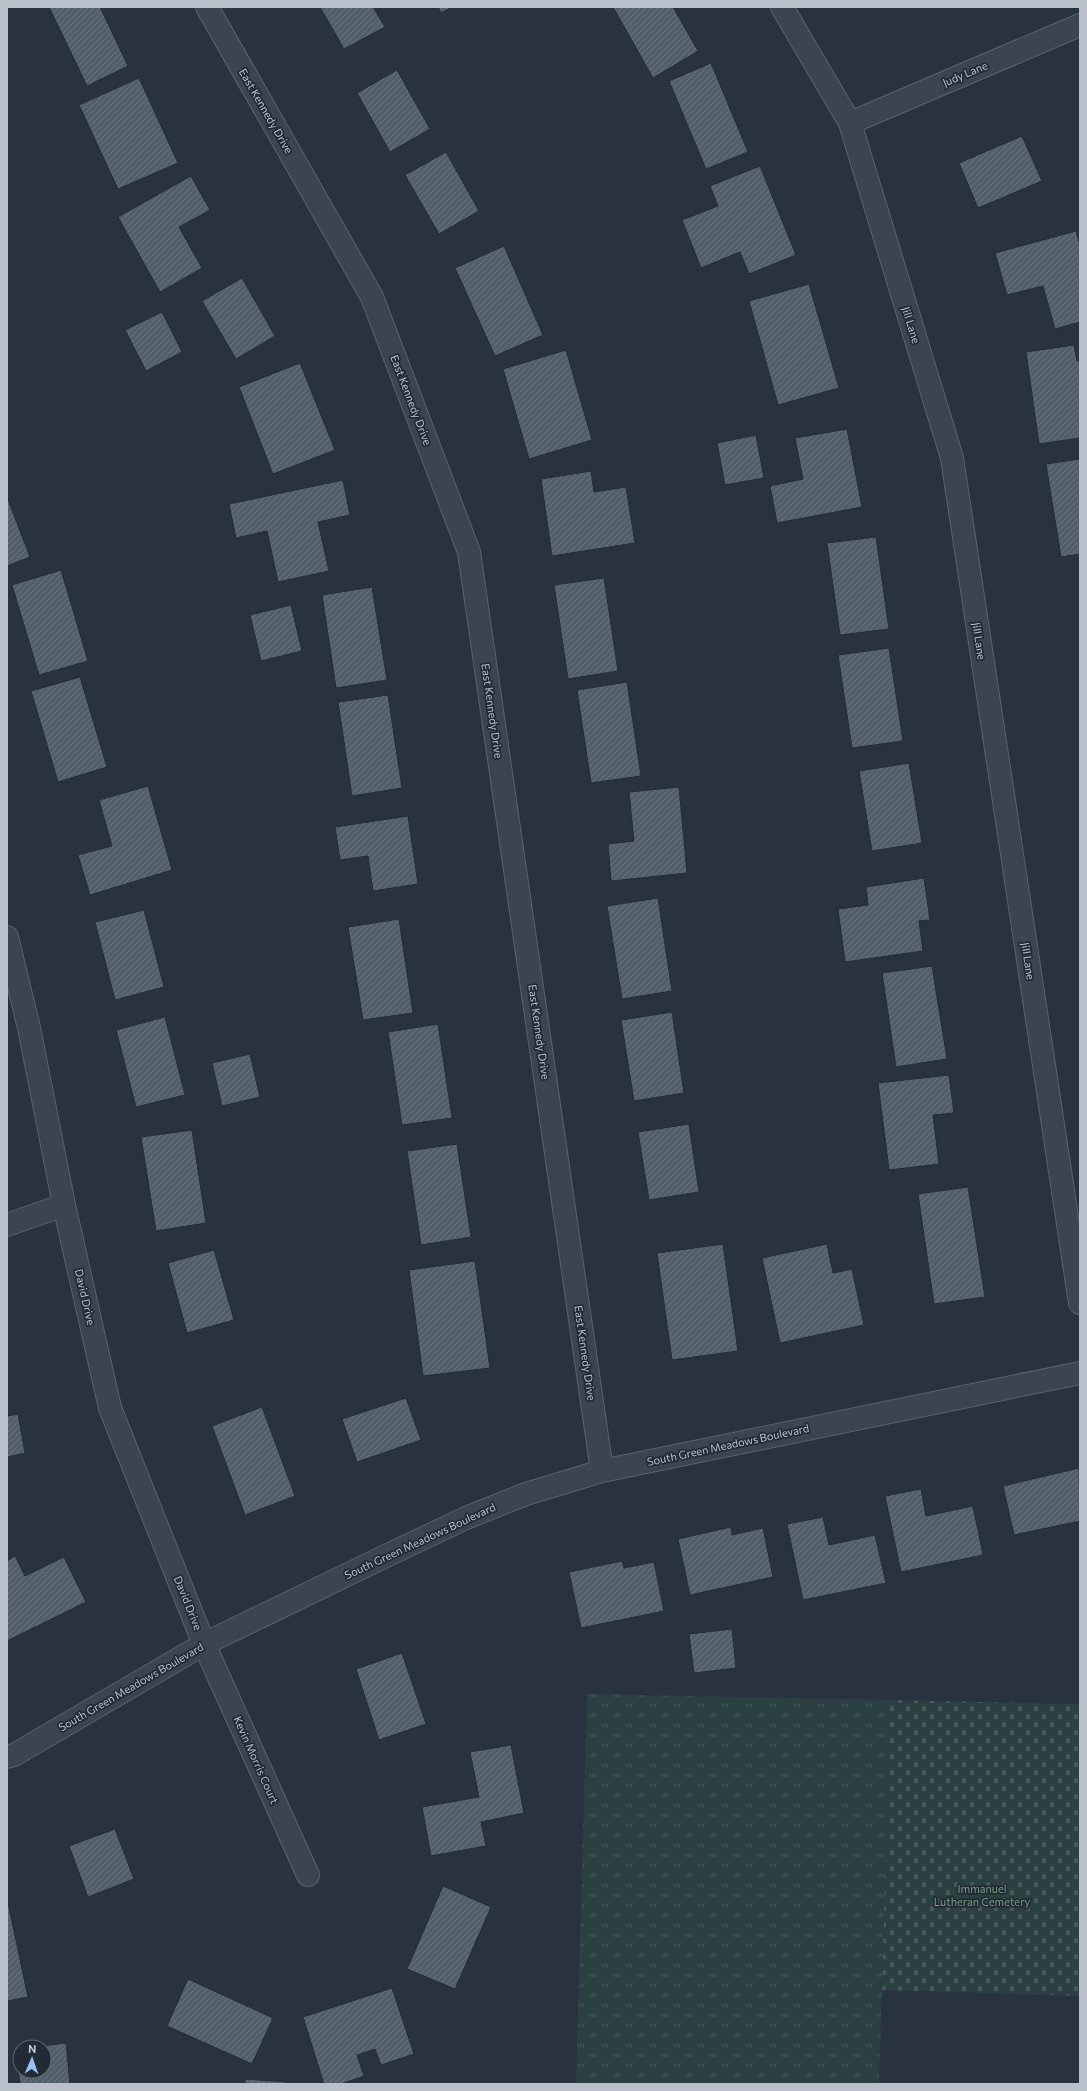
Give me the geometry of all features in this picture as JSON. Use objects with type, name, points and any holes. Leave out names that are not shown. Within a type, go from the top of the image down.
[{"type":"street","name":"East Kennedy Drive","points":[[207,7],[372,297],[469,552],[602,1471]]},
{"type":"street","name":"Jill Lane","points":[[782,7],[850,122],[952,458],[1080,1303]]},
{"type":"street","name":"Judy Lane","points":[[850,122],[1080,25]]},
{"type":"street","name":"David Drive","points":[[7,938],[29,1028],[64,1205],[110,1408],[204,1644]]},
{"type":"street","points":[[7,1225],[64,1205]]},
{"type":"street","name":"South Green Meadows Boulevard","points":[[7,1757],[14,1755],[204,1644],[466,1518],[526,1494],[602,1471],[1080,1373]]},
{"type":"street","name":"Kevin Morris Court","points":[[204,1644],[308,1875]]},
{"type":"green space","points":[[587,1694],[890,1700],[879,2084],[576,2084]]},
{"type":"green space","name":"Immanuel Lutheran Cemetery","points":[[890,1700],[1080,1704],[1080,1996],[882,1990]]},
{"type":"building","points":[[49,7],[100,7],[128,66],[87,86]]},
{"type":"building","points":[[320,7],[373,7],[385,27],[344,49]]},
{"type":"building","points":[[438,7],[452,7],[441,13]]},
{"type":"building","points":[[613,7],[673,7],[698,51],[653,78]]},
{"type":"building","points":[[711,63],[748,152],[706,169],[669,81]]},
{"type":"building","points":[[397,70],[430,129],[390,152],[357,93]]},
{"type":"building","points":[[139,78],[178,163],[118,189],[79,105]]},
{"type":"building","points":[[1022,136],[1042,181],[978,208],[959,163]]},
{"type":"building","points":[[446,152],[479,211],[439,234],[405,175]]},
{"type":"building","points":[[760,166],[796,255],[749,274],[740,252],[701,268],[682,220],[718,206],[710,186]]},
{"type":"building","points":[[191,176],[210,210],[179,227],[202,268],[160,292],[118,217]]},
{"type":"building","points":[[1076,231],[1080,245],[1080,322],[1055,329],[1043,286],[1007,295],[995,253]]},
{"type":"building","points":[[504,246],[543,335],[495,356],[455,268]]},
{"type":"building","points":[[242,278],[275,336],[236,359],[202,301]]},
{"type":"building","points":[[809,284],[839,388],[778,405],[749,301]]},
{"type":"building","points":[[162,312],[182,352],[146,371],[125,330]]},
{"type":"building","points":[[1074,345],[1077,361],[1080,361],[1080,438],[1039,444],[1026,352]]},
{"type":"building","points":[[566,350],[592,440],[529,459],[503,369]]},
{"type":"building","points":[[300,363],[335,450],[273,474],[239,387]]},
{"type":"building","points":[[847,429],[862,507],[777,523],[770,486],[803,479],[795,438]]},
{"type":"building","points":[[756,435],[764,478],[725,485],[717,443]]},
{"type":"building","points":[[1080,459],[1080,554],[1061,557],[1046,464]]},
{"type":"building","points":[[591,471],[594,492],[626,487],[635,543],[552,556],[541,479]]},
{"type":"building","points":[[343,480],[350,515],[318,522],[329,571],[278,582],[267,531],[236,538],[229,504]]},
{"type":"building","points":[[7,497],[30,557],[7,566]]},
{"type":"building","points":[[876,537],[889,629],[840,635],[827,543]]},
{"type":"building","points":[[61,570],[88,661],[39,675],[12,585]]},
{"type":"building","points":[[604,578],[618,671],[568,679],[554,585]]},
{"type":"building","points":[[372,587],[387,680],[336,688],[322,595]]},
{"type":"building","points":[[291,605],[302,651],[261,661],[250,615]]},
{"type":"building","points":[[889,648],[903,741],[852,748],[838,655]]},
{"type":"building","points":[[80,677],[107,767],[58,782],[31,691]]},
{"type":"building","points":[[627,682],[641,776],[591,783],[577,690]]},
{"type":"building","points":[[388,695],[402,788],[352,796],[338,702]]},
{"type":"building","points":[[909,763],[922,843],[872,851],[859,771]]},
{"type":"building","points":[[148,786],[172,870],[90,895],[78,855],[112,846],[99,800]]},
{"type":"building","points":[[679,787],[687,873],[611,881],[608,844],[634,841],[629,792]]},
{"type":"building","points":[[408,816],[418,884],[373,891],[368,856],[340,860],[335,827]]},
{"type":"building","points":[[924,878],[930,920],[919,921],[923,951],[845,962],[838,909],[868,905],[866,887]]},
{"type":"building","points":[[658,898],[672,991],[622,999],[607,906]]},
{"type":"building","points":[[144,910],[164,987],[115,1000],[95,922]]},
{"type":"building","points":[[399,919],[413,1013],[363,1020],[348,927]]},
{"type":"building","points":[[932,966],[947,1059],[896,1067],[882,973]]},
{"type":"building","points":[[672,1012],[684,1093],[634,1101],[621,1020]]},
{"type":"building","points":[[165,1017],[185,1095],[136,1107],[116,1030]]},
{"type":"building","points":[[438,1024],[452,1118],[402,1125],[388,1032]]},
{"type":"building","points":[[250,1054],[260,1097],[222,1106],[212,1063]]},
{"type":"building","points":[[949,1075],[954,1113],[933,1115],[939,1164],[889,1170],[878,1083]]},
{"type":"building","points":[[689,1124],[699,1192],[649,1200],[638,1132]]},
{"type":"building","points":[[192,1130],[206,1223],[156,1231],[141,1137]]},
{"type":"building","points":[[457,1144],[471,1237],[421,1245],[407,1151]]},
{"type":"building","points":[[968,1187],[985,1297],[934,1304],[918,1194]]},
{"type":"building","points":[[723,1244],[738,1351],[672,1360],[657,1253]]},
{"type":"building","points":[[827,1244],[833,1273],[852,1269],[864,1325],[780,1343],[762,1258]]},
{"type":"building","points":[[214,1250],[234,1320],[187,1333],[168,1263]]},
{"type":"building","points":[[475,1261],[490,1368],[423,1376],[409,1270]]},
{"type":"building","points":[[406,1398],[421,1440],[357,1462],[342,1419]]},
{"type":"building","points":[[262,1407],[295,1496],[245,1515],[212,1426]]},
{"type":"building","points":[[18,1414],[25,1453],[7,1457],[7,1416]]},
{"type":"building","points":[[1079,1468],[1080,1521],[1014,1535],[1003,1486]]},
{"type":"building","points":[[921,1489],[926,1516],[973,1506],[983,1555],[901,1572],[885,1496]]},
{"type":"building","points":[[823,1517],[829,1545],[875,1535],[886,1583],[803,1600],[787,1524]]},
{"type":"building","points":[[731,1527],[732,1535],[763,1528],[773,1577],[690,1595],[678,1539]]},
{"type":"building","points":[[15,1556],[25,1576],[64,1557],[86,1602],[7,1641],[7,1561]]},
{"type":"building","points":[[622,1561],[624,1568],[654,1562],[664,1611],[581,1628],[569,1572]]},
{"type":"building","points":[[732,1629],[736,1668],[694,1673],[689,1634]]},
{"type":"building","points":[[402,1653],[426,1724],[379,1740],[356,1669]]},
{"type":"building","points":[[511,1745],[524,1813],[481,1822],[486,1846],[431,1856],[422,1807],[479,1797],[470,1752]]},
{"type":"building","points":[[115,1829],[134,1879],[88,1897],[69,1846]]},
{"type":"building","points":[[443,1886],[491,1907],[455,1989],[407,1969]]},
{"type":"building","points":[[7,1898],[28,1997],[7,2001]]},
{"type":"building","points":[[188,1979],[273,2018],[252,2064],[167,2026]]},
{"type":"building","points":[[392,1988],[414,2054],[381,2065],[375,2049],[357,2055],[364,2076],[341,2084],[324,2084],[303,2017]]},
{"type":"building","points":[[66,2043],[70,2084],[20,2084],[19,2079],[52,2079],[52,2045]]},
{"type":"building","points":[[245,2079],[287,2082],[287,2084],[245,2084]]}]
